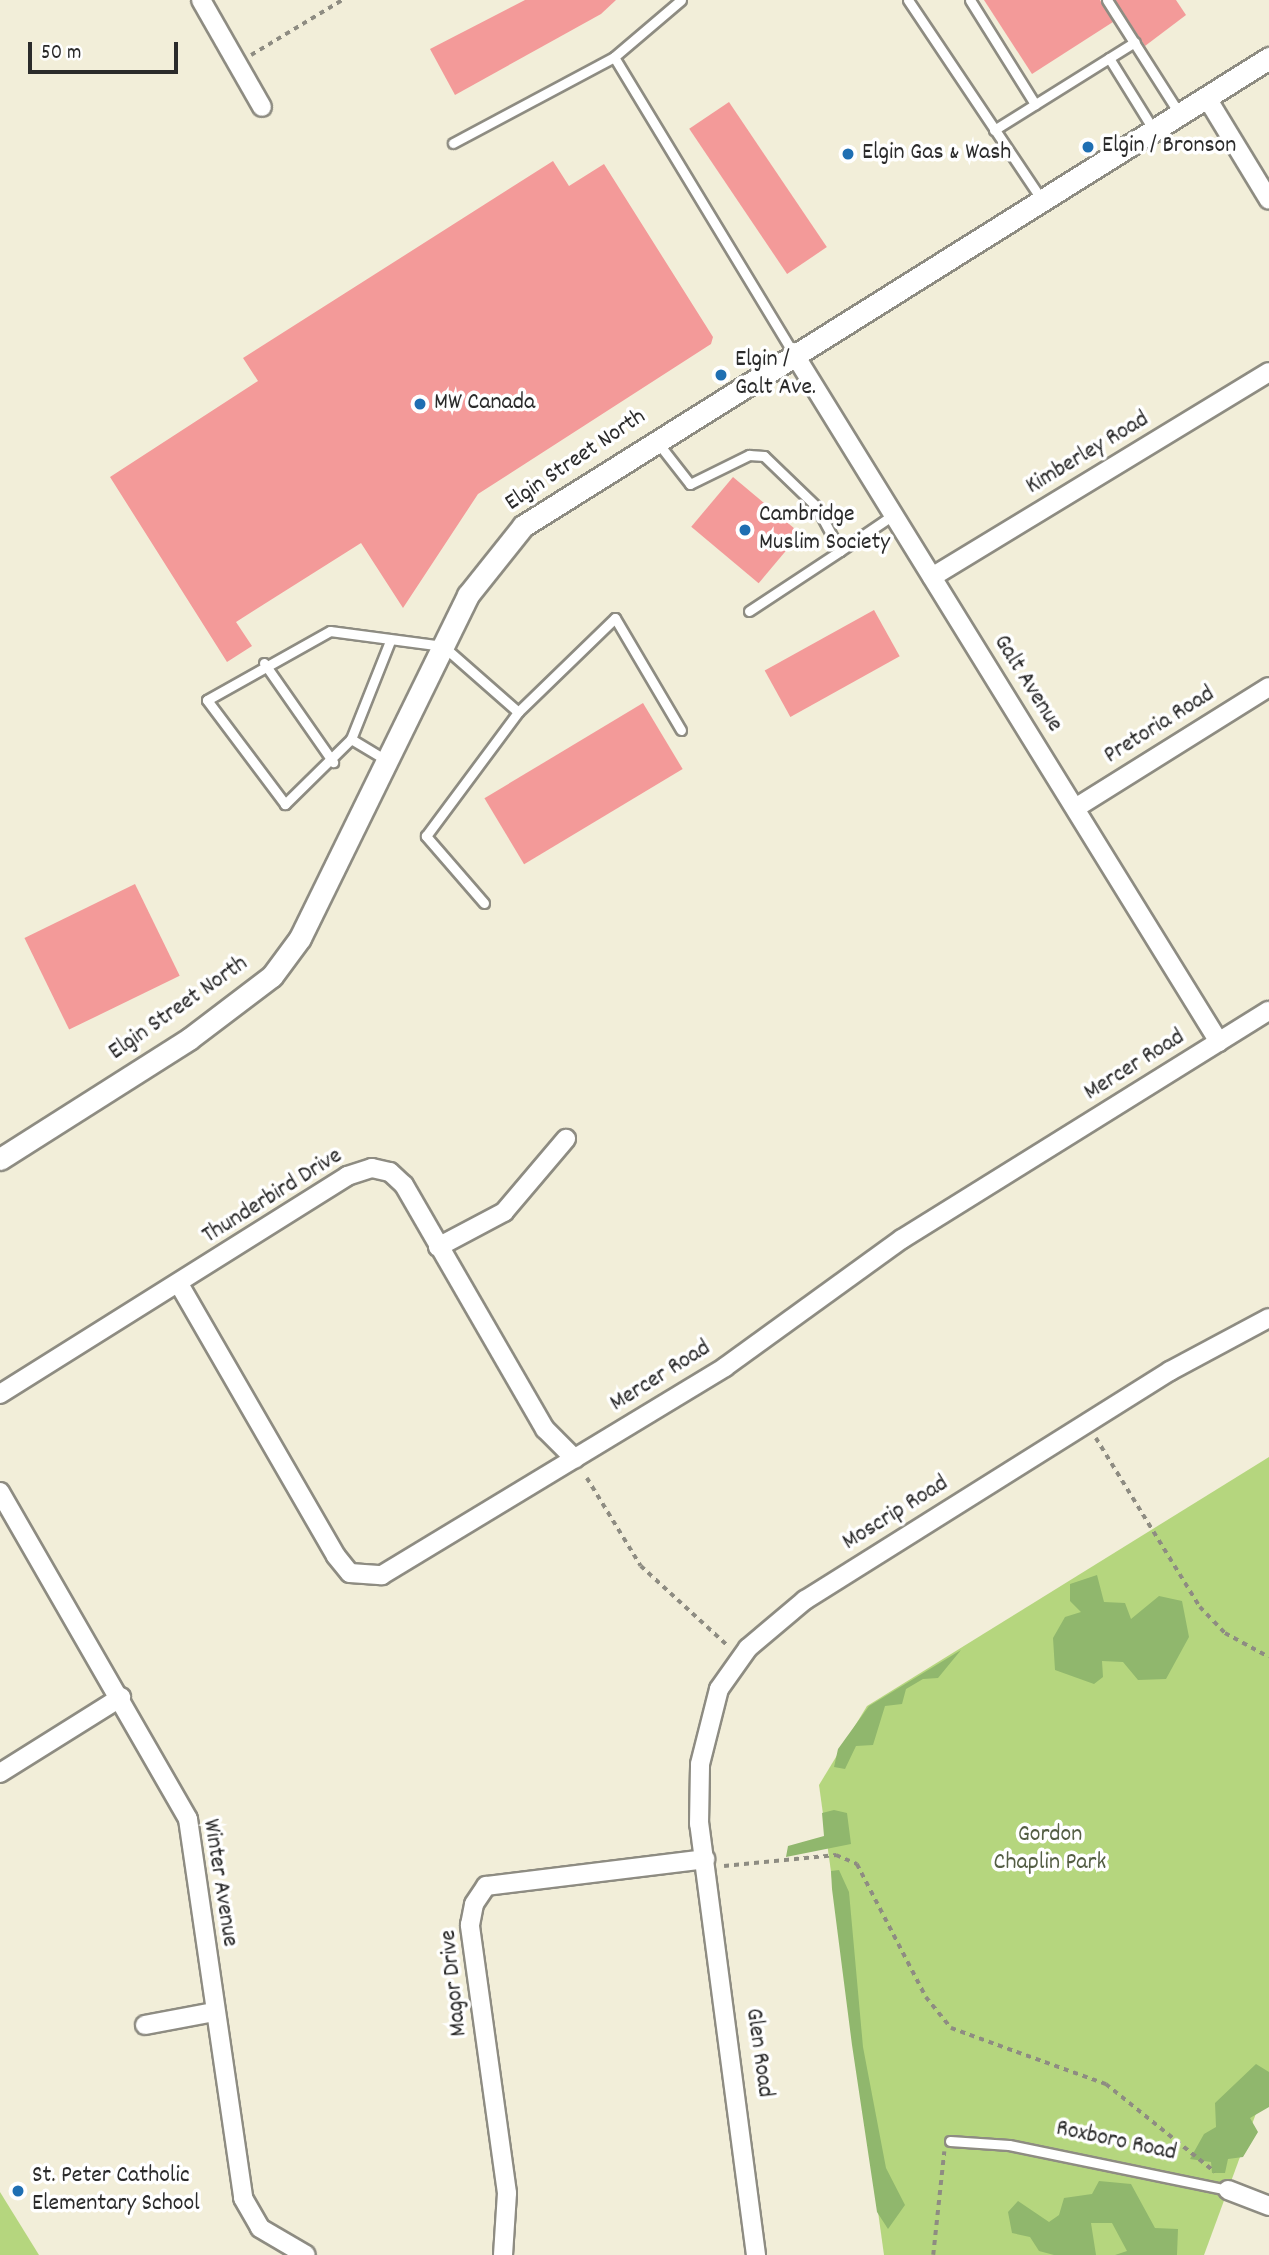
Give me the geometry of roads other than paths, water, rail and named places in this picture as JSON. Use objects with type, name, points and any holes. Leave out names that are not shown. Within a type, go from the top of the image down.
[{"type":"street","points":[[201,0],[262,107]]},
{"type":"street","name":"Elgin Street North","points":[[0,1159],[189,1039],[272,976],[300,938],[443,646],[489,561],[523,526],[793,352],[1269,58]]},
{"type":"street","points":[[1207,98],[1269,200]]},
{"type":"street","name":"Galt Avenue","points":[[793,352],[1077,807],[1219,1042]]},
{"type":"street","name":"Kimberley Road","points":[[932,577],[1269,372]]},
{"type":"street","name":"Pretoria Road","points":[[1077,807],[1269,687]]},
{"type":"street","name":"Mercer Road","points":[[180,1284],[350,1573],[382,1574],[725,1367],[902,1239],[1269,1011]]},
{"type":"street","points":[[438,1247],[504,1212],[566,1139]]},
{"type":"street","name":"Thunderbird Drive","points":[[0,1394],[180,1284],[347,1176],[372,1168],[404,1185],[545,1429],[575,1459]]},
{"type":"street","name":"Moscrip Road","points":[[705,1859],[700,1763],[719,1689],[739,1657],[805,1600],[1086,1423],[1269,1318]]},
{"type":"street","name":"Winter Avenue","points":[[0,1492],[121,1697],[188,1819],[243,2198],[260,2228],[306,2255]]},
{"type":"street","points":[[0,1773],[121,1697]]},
{"type":"street","name":"Magor Drive","points":[[503,2255],[507,2193],[470,1925],[474,1904],[486,1886],[705,1859]]},
{"type":"street","name":"Glen Road","points":[[705,1859],[756,2255]]},
{"type":"street","points":[[145,2025],[214,2012]]},
{"type":"street","name":"Roxboro Road","points":[[1228,2190],[1269,2206]]},
{"type":"lane","points":[[453,143],[614,57],[681,0]]},
{"type":"lane","points":[[908,0],[1041,200]]},
{"type":"lane","points":[[970,0],[1035,104]]},
{"type":"lane","points":[[1107,0],[1180,114]]},
{"type":"lane","points":[[994,130],[1135,42]]},
{"type":"lane","points":[[614,57],[793,352]]},
{"type":"lane","points":[[1109,58],[1154,130]]},
{"type":"lane","points":[[655,439],[690,484],[749,455],[764,456],[816,506],[840,551]]},
{"type":"lane","points":[[749,611],[893,515]]},
{"type":"lane","points":[[484,903],[426,836],[518,712],[615,618],[681,730]]},
{"type":"lane","points":[[390,641],[351,738],[333,762],[285,804],[207,700],[264,663],[330,631],[443,646],[518,712]]},
{"type":"lane","points":[[264,663],[333,762]]},
{"type":"lane","points":[[351,738],[387,760]]},
{"type":"lane","name":"Roxboro Road","points":[[950,2141],[1009,2145],[1228,2190]]},
{"type":"place","name":"Elgin / Bronson","points":[[1088,147]]},
{"type":"place","name":"Elgin Gas & Wash","points":[[848,154]]},
{"type":"place","name":"Elgin / Galt Ave.","points":[[721,375]]},
{"type":"place","name":"MW Canada","points":[[420,404]]},
{"type":"place","name":"Cambridge Muslim Society","points":[[745,530]]},
{"type":"place","name":"St. Peter Catholic Elementary School","points":[[18,2191]]},
{"type":"park label","name":"Gordon Chaplin Park","points":[[1050,1850]]}]
